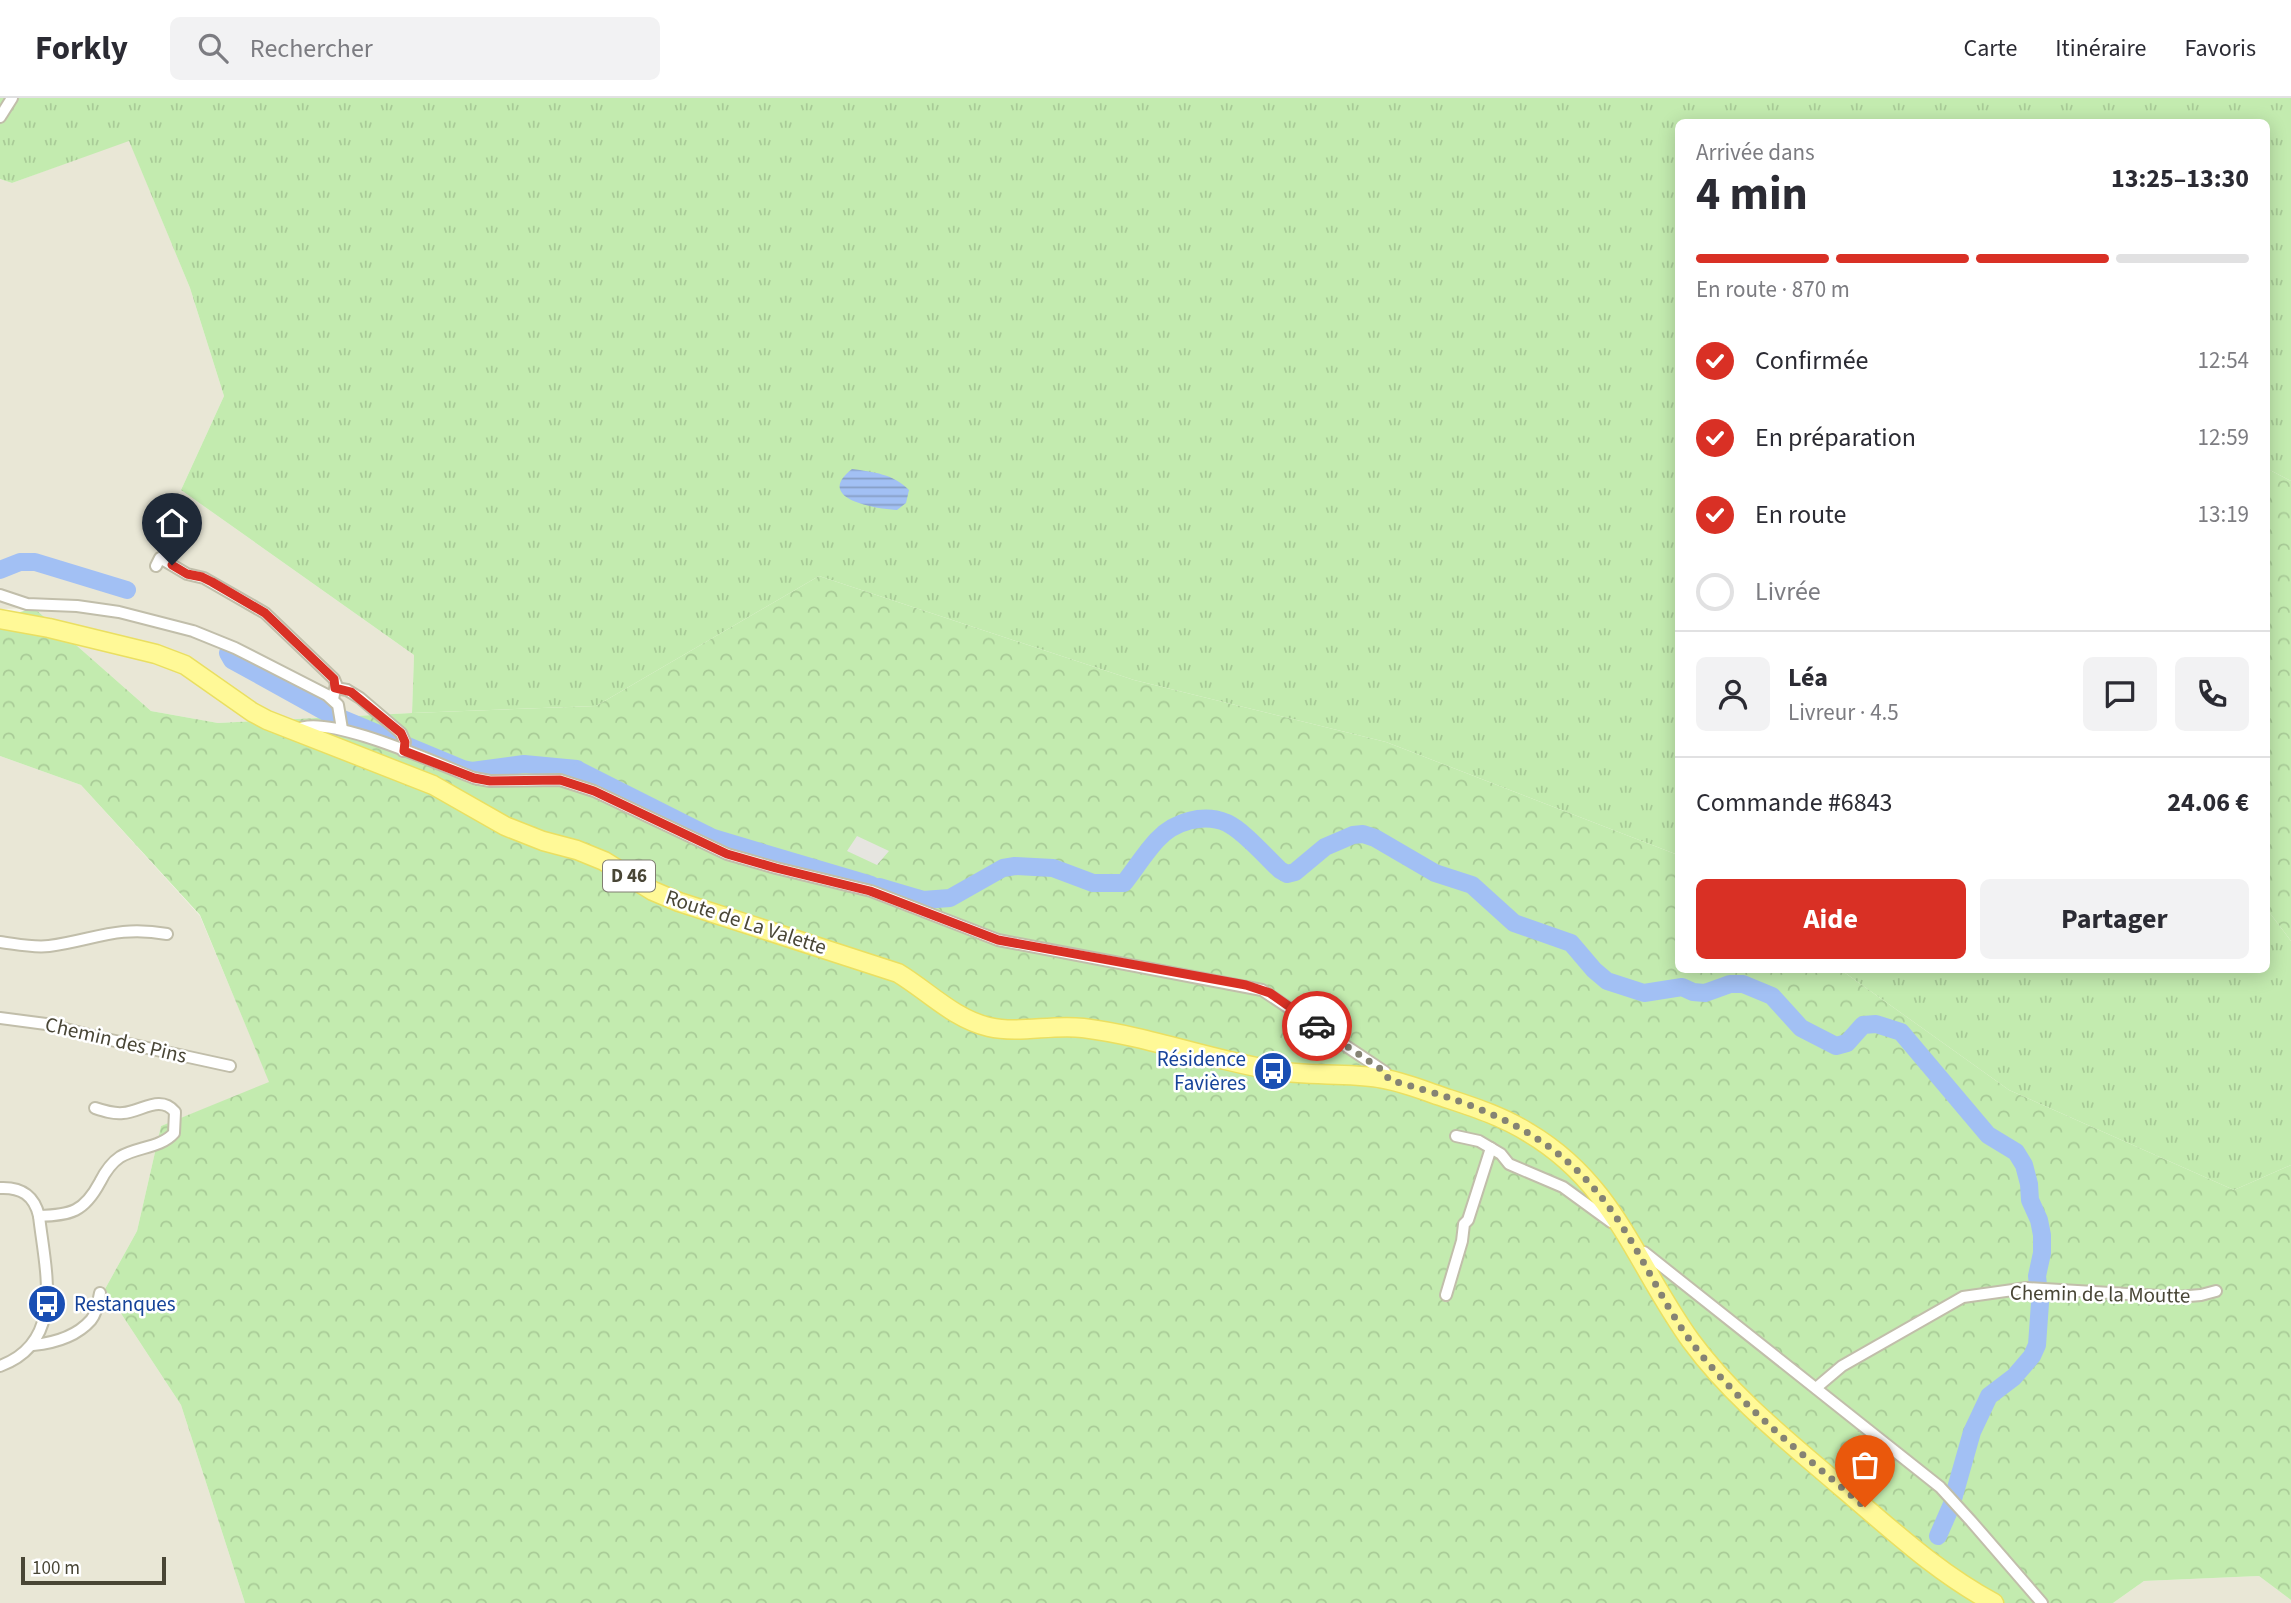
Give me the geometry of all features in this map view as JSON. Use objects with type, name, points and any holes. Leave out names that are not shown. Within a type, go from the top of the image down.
[{"type":"main road","name":"Route de La Valette","points":[[0,620],[31,624],[156,654],[185,665],[253,712],[295,732],[433,785],[505,826],[604,861],[653,891],[679,902],[898,973],[920,986],[949,1010],[989,1028],[1079,1027],[1138,1036],[1246,1065],[1304,1075],[1363,1076],[1453,1100],[1513,1123],[1560,1154],[1590,1182],[1618,1219],[1685,1333],[1724,1380],[1782,1436],[1927,1560],[1954,1580],[1994,1603]]},
{"type":"main road","name":"Route de La Valette","points":[[0,626],[31,624]]},
{"type":"street","points":[[0,117],[12,98]]},
{"type":"street","points":[[156,566],[160,558],[187,574],[212,582],[265,613],[332,677],[342,722]]},
{"type":"street","points":[[0,595],[27,604],[104,609],[193,631],[334,693],[347,690],[401,733],[404,746]]},
{"type":"street","points":[[295,732],[298,728],[342,722],[404,746],[474,778],[490,781],[569,782],[594,791],[727,854],[870,891],[998,940],[1262,990],[1385,1072],[1388,1084]]},
{"type":"street","points":[[0,942],[49,946],[118,931],[144,930],[166,934]]},
{"type":"street","name":"Chemin des Pins","points":[[0,1017],[46,1024],[230,1066]]},
{"type":"street","points":[[39,1216],[62,1215],[81,1208],[90,1199],[115,1160],[167,1140],[174,1133],[175,1112],[165,1104],[123,1113],[95,1108]]},
{"type":"street","points":[[1456,1136],[1479,1141],[1501,1154],[1509,1164],[1563,1187],[1611,1222],[1618,1219]]},
{"type":"street","points":[[1446,1295],[1462,1241],[1464,1224],[1468,1220],[1491,1148]]},
{"type":"street","points":[[0,1188],[17,1188],[36,1204],[47,1304],[33,1345],[22,1356],[0,1366]]},
{"type":"street","points":[[1638,1254],[1644,1252],[1940,1488],[2042,1603]]},
{"type":"street","name":"Chemin de la Moutte","points":[[1816,1388],[1842,1366],[1963,1297],[2027,1288],[2177,1297],[2201,1296],[2216,1291]]},
{"type":"street","points":[[33,1345],[53,1343],[76,1333],[92,1320],[100,1293]]},
{"type":"shaded area","points":[[129,140],[190,288],[224,396],[181,490],[414,655],[412,713],[218,723],[151,711],[34,608],[0,609],[0,179],[12,183]]},
{"type":"shaded area","points":[[0,756],[81,785],[200,916],[270,1083],[161,1126],[137,1231],[105,1289],[181,1405],[245,1603],[0,1603]]},
{"type":"shaded area","points":[[857,836],[889,851],[877,865],[847,851]]},
{"type":"shaded area","points":[[2259,1576],[2291,1600],[2291,1603],[2113,1603],[2144,1581]]},
{"type":"green space","points":[[0,98],[2291,98],[2291,481],[2270,470],[2270,119],[1675,119],[1675,854],[1386,742],[1134,680],[819,576],[596,706],[412,713],[414,655],[181,490],[224,396],[190,288],[129,141],[12,183],[0,179]]},
{"type":"green space","points":[[2270,470],[2291,481],[2291,941],[2270,913]]},
{"type":"green space","points":[[819,576],[1134,680],[1386,742],[1675,854],[1675,973],[1845,973],[2009,1090],[2234,1190],[2291,1165],[2291,1600],[2259,1576],[2144,1581],[2113,1603],[245,1603],[181,1405],[105,1289],[137,1231],[161,1126],[269,1082],[200,915],[81,785],[0,756],[0,618],[34,608],[151,711],[218,723],[596,706]]},
{"type":"green space","points":[[2270,913],[2291,941],[2291,1165],[2234,1190],[2009,1090],[1845,973],[2270,973]]},
{"type":"water","points":[[852,469],[897,480],[909,490],[906,503],[897,510],[864,504],[844,495],[840,488],[842,479]]},
{"type":"waterway","points":[[0,570],[20,562],[35,562],[127,590]]},
{"type":"waterway","points":[[228,653],[232,660],[326,712],[463,769],[472,771],[524,764],[577,769]]},
{"type":"waterway","points":[[580,771],[713,838],[871,885]]},
{"type":"waterway","points":[[879,887],[923,900],[950,898],[1003,868],[1015,866],[1053,868],[1093,883],[1124,883],[1164,833],[1199,819],[1218,820],[1234,827],[1287,874],[1295,872],[1325,847],[1353,835],[1363,834],[1375,838],[1435,873],[1472,885],[1514,923],[1571,943],[1607,981],[1644,993],[1682,987],[1705,993],[1730,984],[1743,984],[1772,996],[1801,1028],[1836,1046],[1847,1043],[1863,1025],[1876,1024],[1901,1032],[1988,1135],[2016,1152],[2024,1165],[2030,1200],[2042,1235],[2042,1253],[2037,1276],[2040,1303],[2037,1345],[2032,1356],[2014,1377],[1989,1396],[1972,1432],[1953,1499]]},
{"type":"waterway","points":[[1938,1536],[1952,1504]]},
{"type":"way so far","points":[[1317,1026],[1385,1072],[1389,1080],[1483,1110],[1513,1123],[1560,1154],[1590,1182],[1618,1219],[1679,1323],[1724,1380],[1782,1436],[1865,1507]]},
{"type":"place","name":"Résidence Favières","points":[[1273,1071]]},
{"type":"place","name":"Restanques","points":[[47,1304]]},
{"type":"route","points":[[172,565],[187,574],[212,582],[265,613],[334,679],[335,688],[345,689],[360,698],[401,733],[405,742],[403,751],[474,778],[490,781],[569,782],[594,791],[727,854],[870,891],[998,940],[1246,985],[1270,993],[1317,1026]]}]
